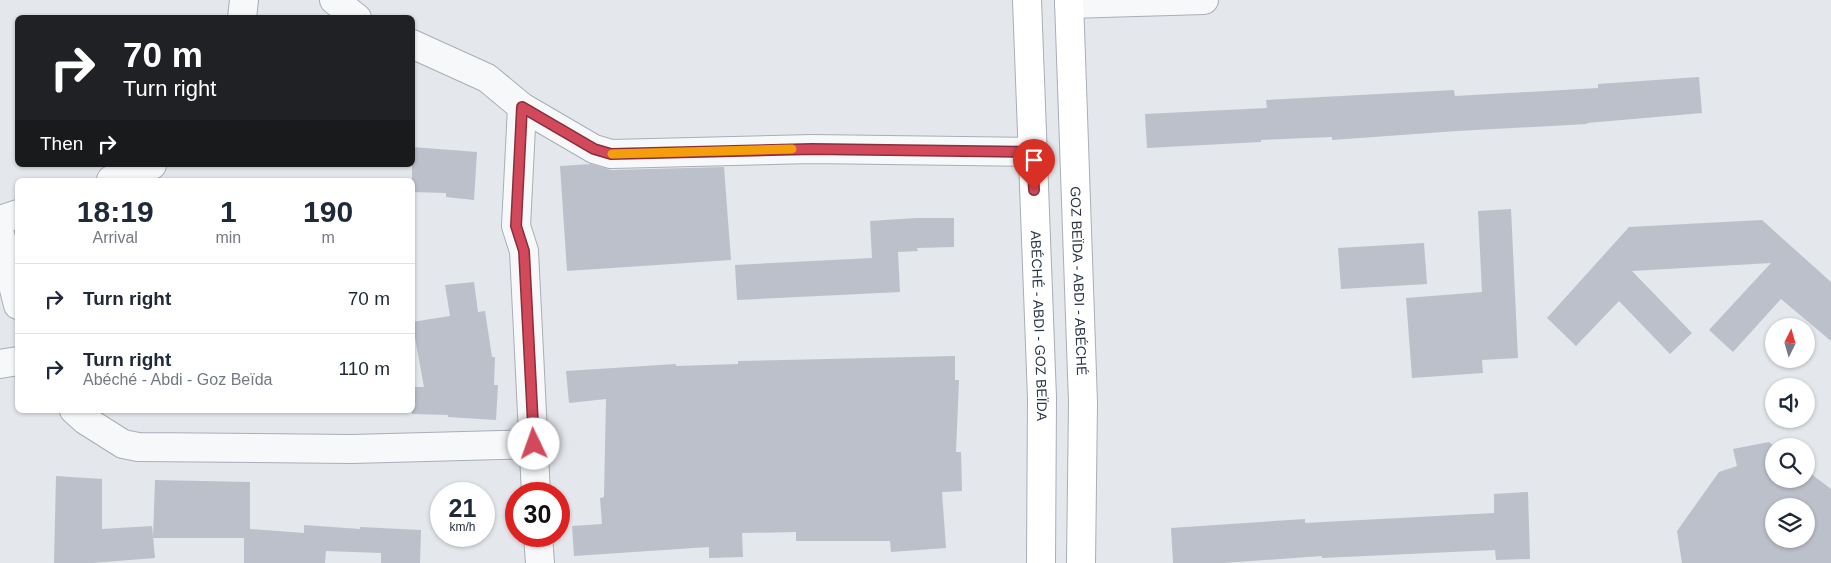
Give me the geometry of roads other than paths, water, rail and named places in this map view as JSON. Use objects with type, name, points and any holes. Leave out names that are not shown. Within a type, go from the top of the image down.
[{"type":"main road","name":"ABÉCHÉ - ABDI - GOZ BEÏDA","points":[[1027,0],[1042,398],[1041,563]]},
{"type":"main road","name":"GOZ BEÏDA - ABDI - ABÉCHÉ","points":[[1069,2],[1083,403],[1081,563]]},
{"type":"street","points":[[242,15],[244,0]]},
{"type":"street","points":[[334,0],[353,15]]},
{"type":"street","points":[[1069,2],[1204,0]]},
{"type":"street","points":[[415,45],[487,78],[522,107],[594,149],[611,154],[812,149],[1032,152]]},
{"type":"street","points":[[522,107],[516,226],[524,251],[536,482]]},
{"type":"street","points":[[116,178],[147,167]]},
{"type":"street","points":[[0,220],[15,215]]},
{"type":"street","points":[[0,234],[15,293]]},
{"type":"street","points":[[0,364],[15,361]]},
{"type":"street","points":[[77,413],[122,444],[138,447],[352,449],[534,444]]},
{"type":"street","points":[[539,547],[540,563]]}]
